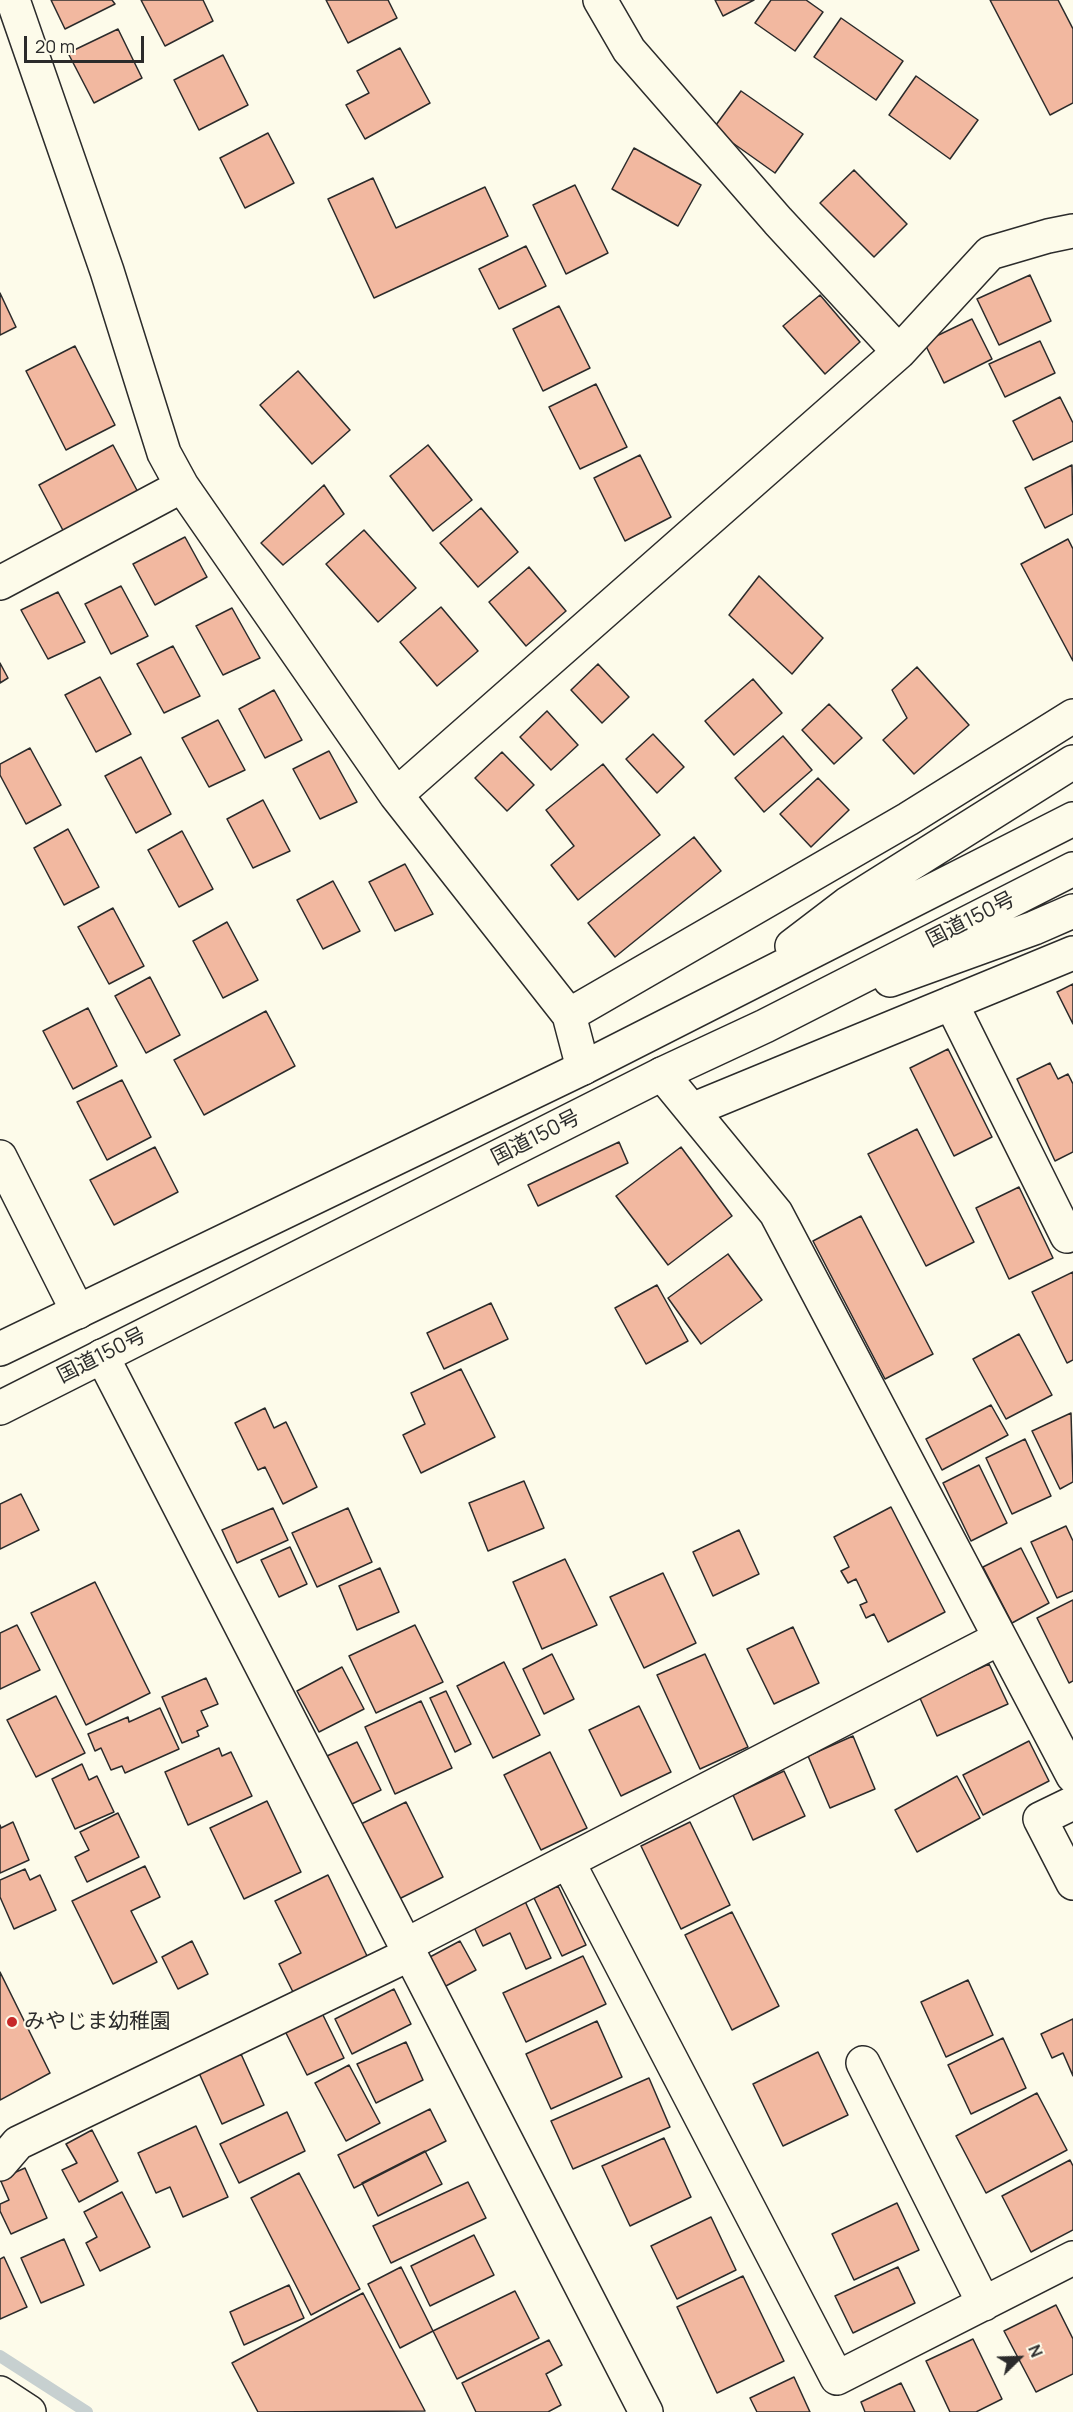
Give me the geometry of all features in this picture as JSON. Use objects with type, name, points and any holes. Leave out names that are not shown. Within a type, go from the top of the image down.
[{"type":"main road","points":[[13,0],[107,271],[164,453],[182,486],[396,795],[570,1015],[583,1068]]},
{"type":"main road","points":[[600,0],[629,50],[778,221],[898,352]]},
{"type":"main road","points":[[396,795],[898,352],[990,253],[1073,231]]},
{"type":"main road","points":[[0,583],[182,486]]},
{"type":"main road","points":[[570,1015],[908,819],[1073,716]]},
{"type":"main road","points":[[721,999],[847,904],[1073,762]]},
{"type":"main road","name":"国道150号","points":[[0,1349],[583,1068],[1073,819]]},
{"type":"main road","name":"国道150号","points":[[0,1408],[662,1074],[765,1026],[1073,868]]},
{"type":"main road","points":[[765,1026],[1034,928],[1073,911]]},
{"type":"main road","points":[[692,1110],[1073,953]]},
{"type":"main road","points":[[951,1004],[1067,1236],[1073,1233]]},
{"type":"main road","points":[[662,1074],[776,1213],[1073,1776]]},
{"type":"main road","points":[[0,1157],[78,1311]]},
{"type":"main road","points":[[102,1356],[646,2412]]},
{"type":"main road","points":[[0,2164],[18,2144],[408,1950],[568,1862],[1000,1638]]},
{"type":"main road","points":[[1073,1803],[1040,1819],[1073,1883]]},
{"type":"main road","points":[[568,1862],[837,2378],[1073,2259]]},
{"type":"main road","points":[[863,2064],[984,2304]]},
{"type":"main road","points":[[0,2393],[29,2412]]},
{"type":"building","points":[[51,0],[112,0],[115,4],[65,29]]},
{"type":"building","points":[[141,0],[203,0],[213,21],[165,46]]},
{"type":"building","points":[[326,0],[388,0],[397,18],[348,43]]},
{"type":"building","points":[[715,0],[754,0],[723,16]]},
{"type":"building","points":[[771,0],[806,0],[823,12],[795,51],[755,23]]},
{"type":"building","points":[[990,0],[1058,0],[1073,29],[1073,103],[1050,115]]},
{"type":"building","points":[[841,18],[903,61],[876,100],[814,57]]},
{"type":"building","points":[[118,29],[142,78],[94,103],[68,53]]},
{"type":"building","points":[[400,48],[430,103],[365,139],[346,105],[369,93],[357,71]]},
{"type":"building","points":[[223,55],[248,105],[199,130],[174,80]]},
{"type":"building","points":[[916,76],[978,120],[950,159],[889,115]]},
{"type":"building","points":[[741,91],[803,134],[775,173],[713,129]]},
{"type":"building","points":[[268,133],[294,183],[245,208],[220,158]]},
{"type":"building","points":[[634,148],[701,185],[678,226],[612,189]]},
{"type":"building","points":[[854,170],[907,224],[874,257],[820,203]]},
{"type":"building","points":[[373,178],[396,228],[485,187],[508,236],[374,298],[328,199]]},
{"type":"building","points":[[575,185],[608,253],[566,274],[533,205]]},
{"type":"building","points":[[526,246],[546,286],[499,309],[479,269]]},
{"type":"building","points":[[1030,275],[1051,321],[999,345],[977,299]]},
{"type":"building","points":[[0,293],[16,327],[0,335]]},
{"type":"building","points":[[820,295],[860,342],[825,374],[783,326]]},
{"type":"building","points":[[559,306],[590,368],[543,391],[513,329]]},
{"type":"building","points":[[972,319],[992,359],[944,383],[924,342]]},
{"type":"building","points":[[1040,341],[1055,373],[1005,397],[989,364]]},
{"type":"building","points":[[75,346],[115,425],[66,450],[26,371]]},
{"type":"building","points":[[298,371],[350,430],[312,464],[260,405]]},
{"type":"building","points":[[596,384],[627,447],[580,469],[549,407]]},
{"type":"building","points":[[1060,397],[1073,423],[1073,441],[1033,460],[1013,421]]},
{"type":"building","points":[[113,445],[140,496],[66,536],[39,485]]},
{"type":"building","points":[[428,445],[472,500],[433,531],[390,476]]},
{"type":"building","points":[[640,455],[671,517],[625,541],[594,478]]},
{"type":"building","points":[[1072,465],[1073,514],[1045,528],[1025,488]]},
{"type":"building","points":[[324,485],[344,514],[283,565],[261,543]]},
{"type":"building","points":[[481,508],[518,552],[478,587],[440,543]]},
{"type":"building","points":[[364,530],[416,588],[378,622],[326,564]]},
{"type":"building","points":[[185,537],[207,577],[155,605],[133,564]]},
{"type":"building","points":[[1068,539],[1073,549],[1073,661],[1021,564]]},
{"type":"building","points":[[529,567],[566,611],[526,646],[489,602]]},
{"type":"building","points":[[759,576],[823,638],[792,674],[729,615]]},
{"type":"building","points":[[121,586],[148,636],[111,654],[85,604]]},
{"type":"building","points":[[58,592],[85,642],[48,659],[21,610]]},
{"type":"building","points":[[441,607],[478,651],[437,686],[400,642]]},
{"type":"building","points":[[232,608],[260,658],[223,675],[196,626]]},
{"type":"building","points":[[173,646],[200,696],[164,713],[137,664]]},
{"type":"building","points":[[0,663],[8,678],[0,683]]},
{"type":"building","points":[[598,664],[629,697],[602,723],[571,690]]},
{"type":"building","points":[[917,667],[969,725],[914,774],[883,740],[907,718],[892,690]]},
{"type":"building","points":[[100,677],[131,734],[96,752],[65,695]]},
{"type":"building","points":[[753,679],[782,713],[734,755],[705,721]]},
{"type":"building","points":[[274,690],[302,740],[265,758],[239,709]]},
{"type":"building","points":[[829,704],[862,738],[834,764],[802,730]]},
{"type":"building","points":[[547,711],[578,745],[551,770],[520,737]]},
{"type":"building","points":[[218,720],[245,770],[209,787],[182,738]]},
{"type":"building","points":[[653,734],[684,767],[657,793],[626,759]]},
{"type":"building","points":[[783,736],[812,770],[764,812],[735,778]]},
{"type":"building","points":[[30,748],[61,805],[26,824],[0,775],[0,764]]},
{"type":"building","points":[[329,751],[357,802],[320,819],[293,769]]},
{"type":"building","points":[[502,752],[534,785],[507,811],[475,778]]},
{"type":"building","points":[[141,757],[171,814],[136,833],[105,776]]},
{"type":"building","points":[[603,764],[660,835],[578,900],[551,865],[574,846],[546,810]]},
{"type":"building","points":[[818,778],[849,810],[811,847],[780,814]]},
{"type":"building","points":[[263,800],[290,851],[253,868],[227,819]]},
{"type":"building","points":[[68,829],[99,887],[64,905],[34,848]]},
{"type":"building","points":[[182,831],[213,889],[179,907],[148,850]]},
{"type":"building","points":[[694,837],[721,871],[615,957],[588,923]]},
{"type":"building","points":[[405,864],[433,914],[395,931],[369,882]]},
{"type":"building","points":[[333,881],[360,931],[323,949],[297,900]]},
{"type":"building","points":[[113,908],[144,966],[109,984],[78,927]]},
{"type":"building","points":[[227,922],[258,980],[223,998],[193,941]]},
{"type":"building","points":[[150,977],[180,1035],[146,1053],[115,996]]},
{"type":"building","points":[[1073,984],[1073,1024],[1057,992]]},
{"type":"building","points":[[88,1008],[117,1066],[73,1089],[43,1031]]},
{"type":"building","points":[[266,1011],[295,1066],[204,1115],[174,1060]]},
{"type":"building","points":[[948,1049],[992,1137],[954,1156],[910,1068]]},
{"type":"building","points":[[1050,1063],[1058,1079],[1068,1074],[1073,1084],[1073,1152],[1055,1161],[1017,1079]]},
{"type":"building","points":[[122,1080],[151,1137],[107,1160],[77,1102]]},
{"type":"building","points":[[917,1129],[974,1242],[926,1266],[868,1154]]},
{"type":"building","points":[[619,1142],[628,1163],[538,1206],[528,1185]]},
{"type":"building","points":[[155,1147],[178,1192],[114,1225],[90,1180]]},
{"type":"building","points":[[681,1147],[732,1216],[668,1265],[616,1196]]},
{"type":"building","points":[[1019,1187],[1053,1258],[1009,1279],[976,1208]]},
{"type":"building","points":[[861,1216],[933,1354],[885,1379],[813,1241]]},
{"type":"building","points":[[728,1254],[762,1300],[701,1344],[668,1298]]},
{"type":"building","points":[[1073,1272],[1073,1360],[1067,1363],[1032,1292]]},
{"type":"building","points":[[657,1285],[688,1341],[646,1364],[615,1308]]},
{"type":"building","points":[[491,1303],[508,1339],[444,1369],[427,1333]]},
{"type":"building","points":[[1019,1334],[1052,1395],[1006,1419],[973,1359]]},
{"type":"building","points":[[461,1369],[495,1437],[421,1473],[403,1435],[425,1424],[411,1393]]},
{"type":"building","points":[[991,1405],[1008,1435],[942,1470],[926,1439]]},
{"type":"building","points":[[265,1408],[274,1428],[286,1422],[317,1487],[283,1504],[265,1467],[258,1470],[235,1423]]},
{"type":"building","points":[[1071,1413],[1073,1482],[1060,1489],[1032,1431]]},
{"type":"building","points":[[1025,1439],[1051,1496],[1012,1514],[986,1458]]},
{"type":"building","points":[[979,1465],[1007,1523],[971,1541],[943,1483]]},
{"type":"building","points":[[524,1481],[544,1528],[488,1551],[469,1503]]},
{"type":"building","points":[[21,1494],[39,1530],[0,1549],[0,1504]]},
{"type":"building","points":[[891,1507],[945,1612],[888,1642],[874,1614],[866,1618],[860,1605],[867,1602],[856,1579],[848,1583],[841,1571],[849,1567],[834,1537]]},
{"type":"building","points":[[273,1508],[288,1540],[237,1563],[222,1530]]},
{"type":"building","points":[[348,1508],[372,1562],[317,1587],[292,1533]]},
{"type":"building","points":[[1066,1526],[1073,1541],[1073,1591],[1057,1598],[1031,1542]]},
{"type":"building","points":[[739,1530],[759,1574],[713,1596],[693,1552]]},
{"type":"building","points":[[290,1547],[307,1584],[279,1597],[261,1560]]},
{"type":"building","points":[[1021,1548],[1049,1603],[1012,1623],[983,1567]]},
{"type":"building","points":[[565,1559],[597,1625],[542,1649],[513,1582]]},
{"type":"building","points":[[380,1568],[399,1612],[357,1630],[339,1586]]},
{"type":"building","points":[[663,1573],[696,1643],[644,1668],[610,1597]]},
{"type":"building","points":[[95,1582],[150,1693],[86,1725],[31,1613]]},
{"type":"building","points":[[1073,1600],[1073,1681],[1069,1683],[1037,1618]]},
{"type":"building","points":[[17,1625],[40,1670],[0,1689],[0,1633]]},
{"type":"building","points":[[415,1625],[443,1682],[376,1713],[349,1656]]},
{"type":"building","points":[[793,1627],[819,1683],[774,1704],[747,1649]]},
{"type":"building","points":[[552,1654],[574,1699],[544,1714],[523,1669]]},
{"type":"building","points":[[705,1654],[748,1747],[700,1769],[657,1675]]},
{"type":"building","points":[[504,1662],[540,1735],[493,1758],[457,1686]]},
{"type":"building","points":[[989,1664],[1008,1704],[937,1736],[919,1696]]},
{"type":"building","points":[[342,1667],[364,1709],[319,1732],[297,1691]]},
{"type":"building","points":[[206,1678],[218,1704],[201,1711],[208,1726],[197,1731],[199,1736],[182,1743],[162,1697]]},
{"type":"building","points":[[446,1691],[471,1744],[455,1752],[430,1698]]},
{"type":"building","points":[[56,1696],[85,1753],[36,1777],[7,1720]]},
{"type":"building","points":[[421,1701],[452,1768],[395,1794],[365,1727]]},
{"type":"building","points":[[639,1706],[671,1772],[621,1796],[589,1730]]},
{"type":"building","points":[[160,1708],[179,1749],[125,1773],[122,1766],[111,1770],[101,1748],[95,1751],[88,1734],[128,1717],[129,1722]]},
{"type":"building","points":[[853,1736],[875,1789],[830,1808],[808,1756]]},
{"type":"building","points":[[1029,1741],[1049,1781],[983,1815],[963,1775]]},
{"type":"building","points":[[357,1742],[381,1790],[350,1805],[327,1756]]},
{"type":"building","points":[[219,1748],[222,1756],[231,1752],[252,1796],[188,1825],[165,1772]]},
{"type":"building","points":[[550,1752],[587,1828],[541,1850],[504,1775]]},
{"type":"building","points":[[82,1764],[89,1780],[97,1776],[114,1812],[75,1829],[52,1779]]},
{"type":"building","points":[[784,1771],[805,1816],[753,1840],[733,1795]]},
{"type":"building","points":[[957,1776],[980,1818],[917,1852],[895,1810]]},
{"type":"building","points":[[267,1801],[301,1872],[244,1899],[210,1828]]},
{"type":"building","points":[[406,1802],[443,1877],[399,1899],[361,1824]]},
{"type":"building","points":[[118,1813],[139,1857],[87,1882],[75,1857],[89,1850],[80,1832]]},
{"type":"building","points":[[13,1822],[29,1860],[0,1873],[0,1825],[1,1828]]},
{"type":"building","points":[[690,1822],[730,1905],[681,1929],[641,1846]]},
{"type":"building","points":[[145,1866],[160,1897],[131,1911],[157,1962],[113,1984],[72,1901]]},
{"type":"building","points":[[25,1869],[30,1880],[40,1875],[56,1910],[14,1929],[0,1897],[0,1880]]},
{"type":"building","points":[[328,1875],[369,1960],[295,1996],[279,1964],[301,1953],[275,1901]]},
{"type":"building","points":[[558,1886],[586,1945],[562,1956],[534,1898]]},
{"type":"building","points":[[524,1899],[551,1958],[526,1969],[510,1933],[483,1946],[472,1923]]},
{"type":"building","points":[[732,1912],[779,2006],[732,2030],[685,1935]]},
{"type":"building","points":[[192,1941],[208,1974],[178,1989],[162,1957]]},
{"type":"building","points":[[460,1941],[476,1970],[444,1987],[428,1958]]},
{"type":"building","points":[[583,1956],[606,2004],[526,2042],[503,1993]]},
{"type":"building","name":"みやじま幼稚園","points":[[0,1972],[50,2073],[0,2100]]},
{"type":"building","points":[[968,1980],[993,2035],[946,2057],[921,2002]]},
{"type":"building","points":[[394,1989],[411,2024],[352,2054],[335,2019]]},
{"type":"building","points":[[320,2009],[344,2058],[307,2075],[283,2027]]},
{"type":"building","points":[[1073,2019],[1073,2076],[1063,2053],[1052,2058],[1041,2034]]},
{"type":"building","points":[[597,2021],[622,2077],[551,2109],[526,2054]]},
{"type":"building","points":[[1003,2038],[1026,2088],[971,2114],[948,2065]]},
{"type":"building","points":[[406,2042],[423,2080],[376,2103],[357,2064]]},
{"type":"building","points":[[818,2052],[848,2115],[783,2146],[753,2084]]},
{"type":"building","points":[[241,2054],[264,2105],[222,2124],[199,2073]]},
{"type":"building","points":[[349,2065],[380,2123],[346,2141],[315,2083]]},
{"type":"building","points":[[649,2078],[670,2127],[573,2169],[551,2121]]},
{"type":"building","points":[[1037,2093],[1067,2150],[986,2193],[956,2136]]},
{"type":"building","points":[[430,2109],[446,2141],[354,2188],[338,2155]]},
{"type":"building","points":[[287,2112],[305,2151],[239,2183],[220,2144]]},
{"type":"building","points":[[196,2126],[228,2197],[183,2217],[170,2187],[156,2193],[138,2153]]},
{"type":"building","points":[[92,2130],[118,2181],[79,2202],[62,2170],[77,2163],[66,2144]]},
{"type":"building","points":[[664,2138],[691,2197],[630,2226],[602,2166]]},
{"type":"building","points":[[425,2151],[442,2184],[378,2216],[362,2183]]},
{"type":"building","points":[[1070,2160],[1073,2166],[1073,2230],[1031,2252],[1002,2196]]},
{"type":"building","points":[[25,2168],[47,2218],[11,2234],[0,2211],[0,2204],[9,2200],[0,2179]]},
{"type":"building","points":[[299,2173],[360,2289],[311,2315],[251,2198]]},
{"type":"building","points":[[468,2182],[486,2218],[391,2263],[373,2226]]},
{"type":"building","points":[[122,2192],[150,2247],[100,2271],[86,2243],[97,2237],[84,2212]]},
{"type":"building","points":[[897,2203],[919,2250],[854,2280],[832,2234]]},
{"type":"building","points":[[711,2217],[736,2270],[677,2299],[651,2246]]},
{"type":"building","points":[[474,2235],[494,2275],[430,2306],[411,2266]]},
{"type":"building","points":[[64,2239],[84,2285],[41,2303],[21,2258]]},
{"type":"building","points":[[4,2257],[27,2307],[0,2319],[0,2259]]},
{"type":"building","points":[[401,2267],[433,2331],[400,2348],[368,2284]]},
{"type":"building","points":[[898,2267],[915,2303],[853,2333],[835,2296]]},
{"type":"building","points":[[743,2276],[784,2361],[717,2393],[677,2307]]},
{"type":"building","points":[[289,2285],[304,2318],[244,2345],[230,2312]]},
{"type":"building","points":[[515,2291],[539,2338],[457,2379],[433,2331]]},
{"type":"building","points":[[363,2293],[425,2411],[258,2412],[232,2363]]},
{"type":"building","points":[[1056,2305],[1073,2339],[1073,2374],[1036,2392],[1004,2331]]},
{"type":"building","points":[[973,2339],[1002,2399],[976,2412],[950,2412],[926,2361]]},
{"type":"building","points":[[549,2340],[562,2365],[546,2374],[561,2405],[548,2412],[476,2412],[462,2383]]},
{"type":"building","points":[[794,2377],[810,2412],[757,2412],[750,2398]]},
{"type":"building","points":[[901,2383],[915,2412],[865,2412],[861,2402]]},
{"type":"waterway","points":[[0,2356],[87,2412]]},
{"type":"place","name":"みやじま幼稚園","points":[[12,2022]]}]
